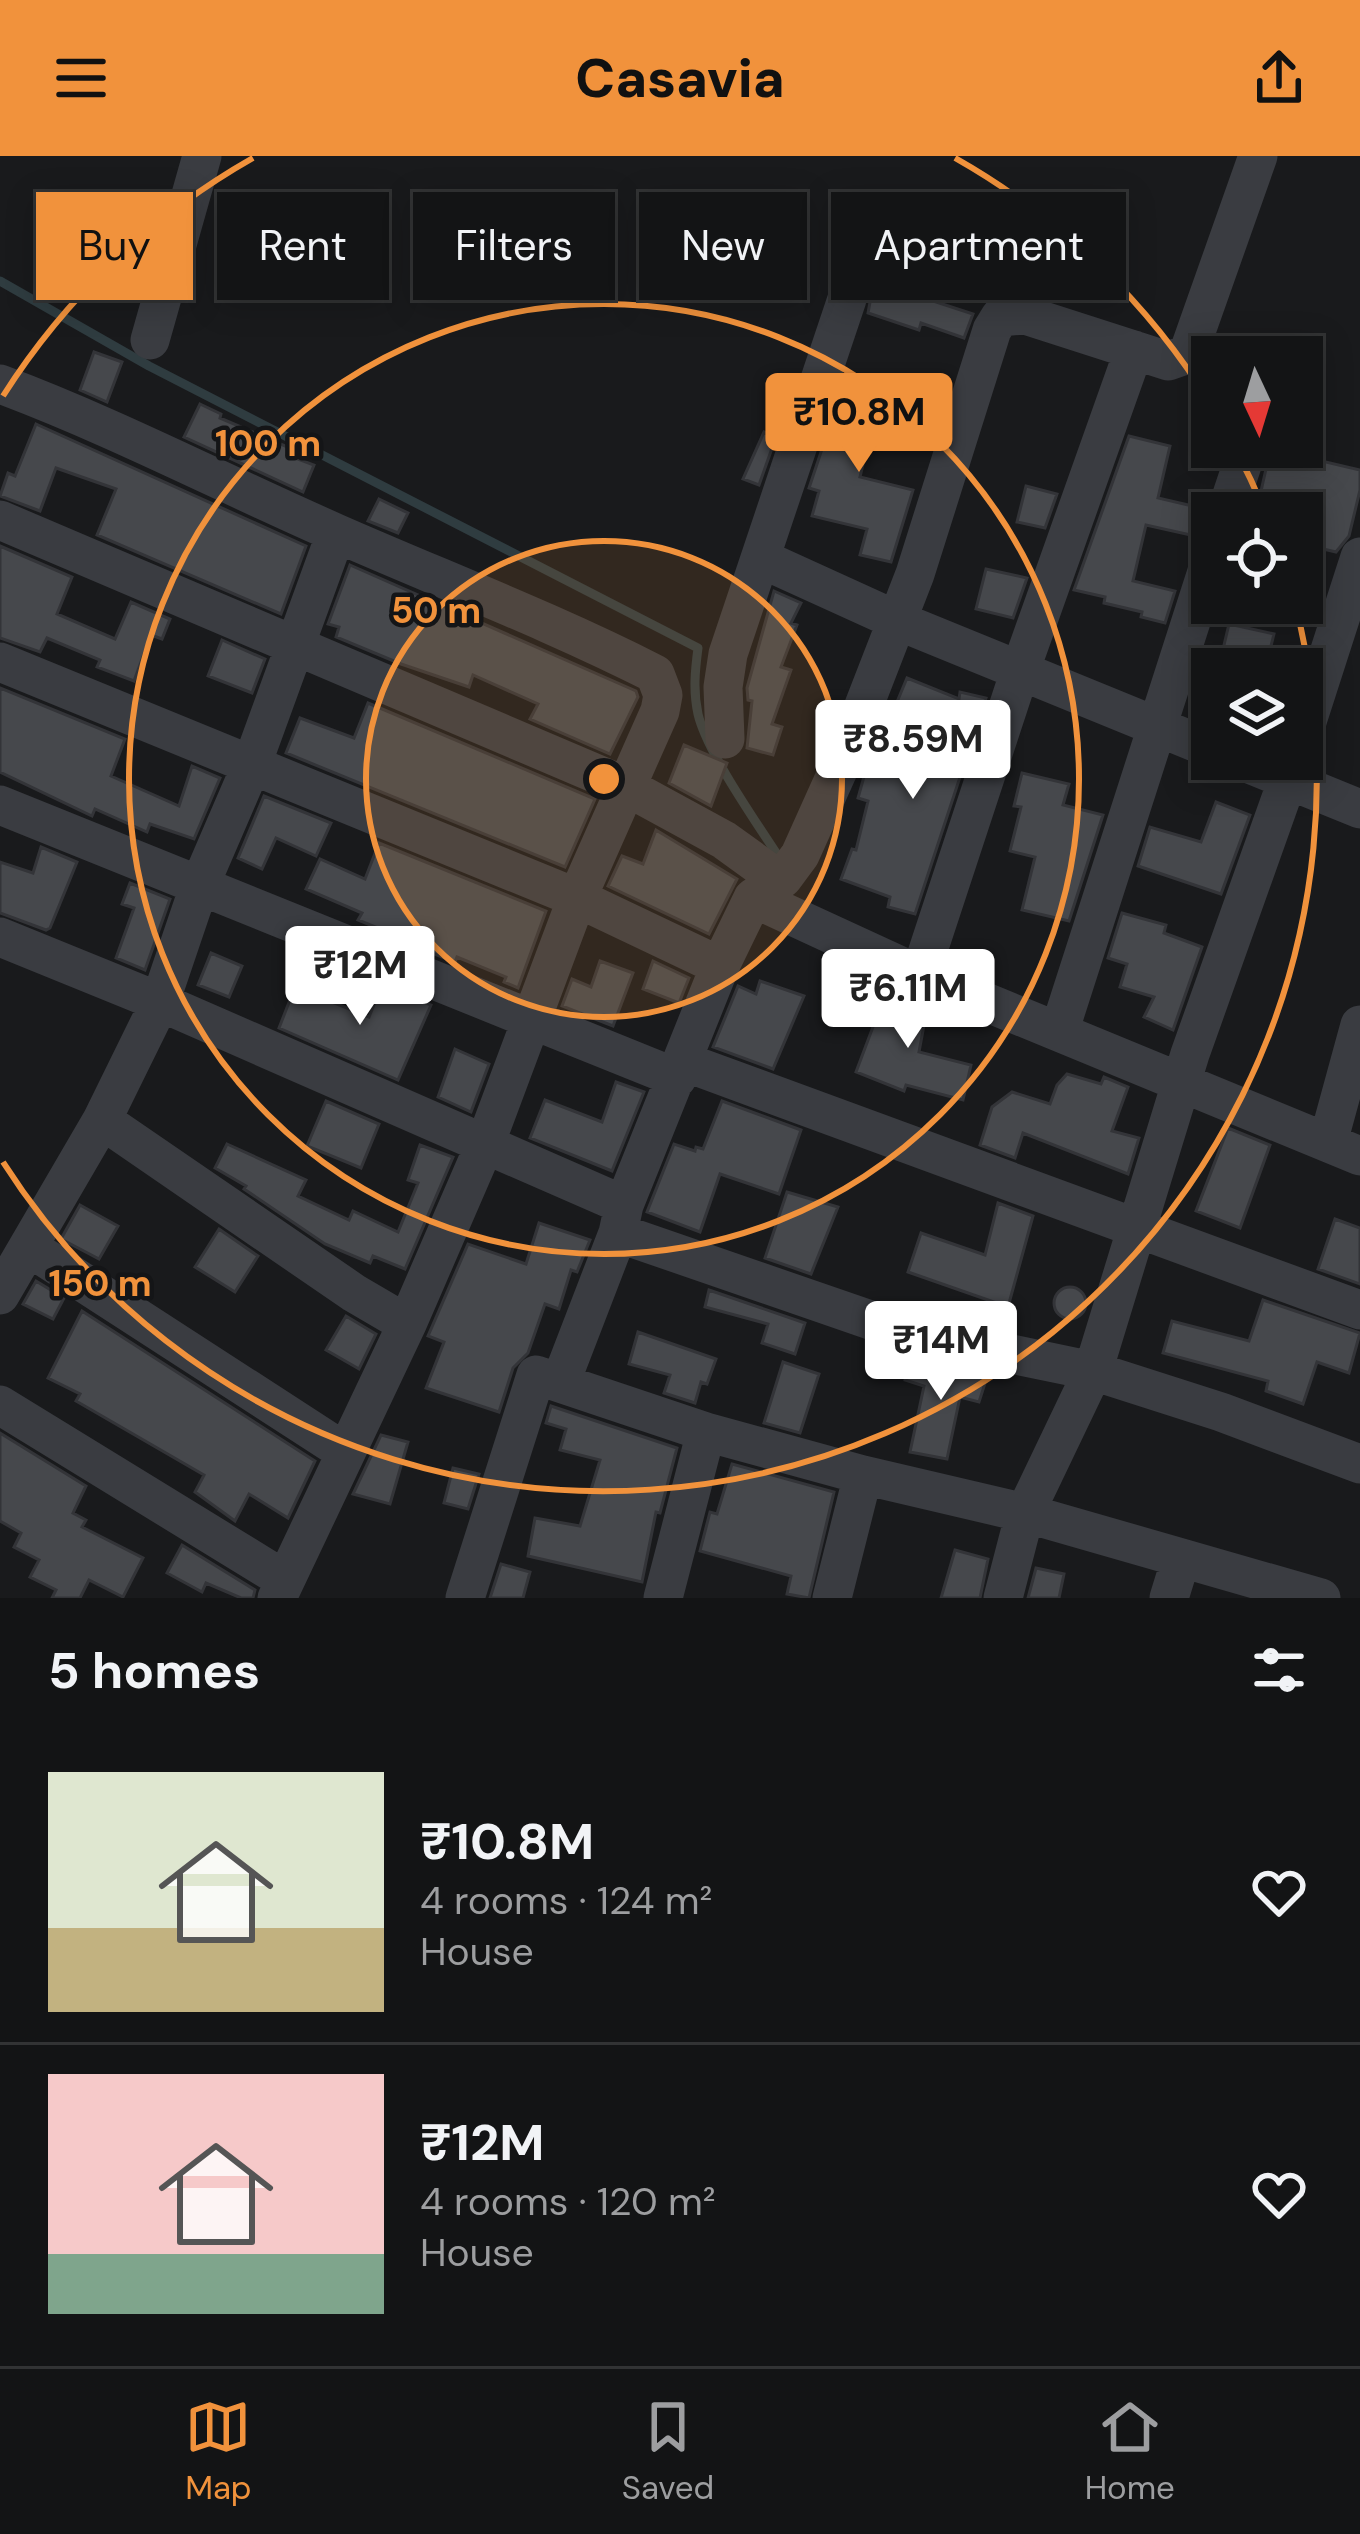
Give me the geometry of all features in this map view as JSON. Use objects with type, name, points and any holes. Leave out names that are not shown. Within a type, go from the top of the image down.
[{"type":"street","points":[[150,340],[202,156]]},
{"type":"street","points":[[561,1381],[721,966],[765,888],[783,878],[800,855],[844,758],[915,574],[992,330],[1000,317],[1025,315],[1168,362],[1188,354],[1258,156]]},
{"type":"street","points":[[725,739],[724,673],[848,300]]},
{"type":"street","points":[[920,975],[1020,671],[1134,350]]},
{"type":"street","points":[[0,384],[563,627],[655,674],[663,694],[660,711],[577,898],[485,1144],[407,1324],[281,1589],[0,1405]]},
{"type":"street","points":[[0,520],[626,786],[724,840],[765,888],[920,975],[1344,1149],[1360,1025]]},
{"type":"street","points":[[0,1295],[102,1120],[160,1002],[199,887],[252,764],[337,533]]},
{"type":"street","points":[[1323,671],[1360,557]]},
{"type":"street","points":[[762,559],[896,620],[1191,741]]},
{"type":"street","points":[[1059,1032],[1191,620]]},
{"type":"street","points":[[0,662],[577,898],[721,966]]},
{"type":"street","points":[[1003,1598],[1025,1513],[1093,1371],[1181,1081],[1288,780]]},
{"type":"street","points":[[1311,780],[1360,809]]},
{"type":"street","points":[[0,805],[531,1019],[1360,1310]]},
{"type":"street","points":[[0,937],[485,1144],[621,1219],[905,1332],[1093,1371],[1360,1464]]},
{"type":"street","points":[[102,1120],[407,1324]]},
{"type":"street","points":[[30,1248],[345,1452]]},
{"type":"street","points":[[465,1598],[536,1376],[706,1432],[1025,1513],[1322,1598]]},
{"type":"street","points":[[663,1598],[706,1432]]},
{"type":"street","points":[[832,1598],[863,1475]]},
{"type":"street","points":[[1169,1598],[1181,1559]]},
{"type":"building","points":[[870,300],[930,300],[973,314],[964,338],[921,323],[919,330],[868,313]]},
{"type":"building","points":[[94,352],[122,362],[107,402],[80,390]]},
{"type":"building","points":[[860,375],[895,385],[884,414],[876,412],[860,477],[913,490],[891,562],[860,555],[867,529],[812,516],[819,491],[809,488],[836,407],[850,410]]},
{"type":"building","points":[[200,404],[221,414],[220,418],[290,448],[287,455],[314,465],[303,492],[184,437]]},
{"type":"building","points":[[36,424],[306,546],[281,614],[97,535],[116,489],[56,468],[40,511],[0,496],[8,473],[15,476]]},
{"type":"building","points":[[764,432],[776,437],[759,485],[743,479]]},
{"type":"building","points":[[1129,436],[1170,446],[1158,498],[1191,506],[1191,535],[1146,525],[1133,581],[1175,591],[1165,623],[1104,603],[1105,597],[1074,590]]},
{"type":"building","points":[[1323,461],[1360,470],[1349,536],[1336,552],[1323,549],[1323,492],[1261,492],[1266,468],[1323,468]]},
{"type":"building","points":[[1026,486],[1057,494],[1045,528],[1017,522]]},
{"type":"building","points":[[379,499],[408,513],[398,533],[368,521]]},
{"type":"building","points":[[0,546],[72,577],[57,614],[115,639],[131,602],[170,619],[162,639],[151,635],[134,681],[97,667],[100,660],[47,638],[40,652],[0,638]]},
{"type":"building","points":[[350,565],[636,691],[638,697],[610,754],[530,719],[538,704],[473,675],[469,687],[336,637],[339,627],[328,624]]},
{"type":"building","points":[[986,569],[1027,578],[1013,618],[976,609]]},
{"type":"building","points":[[774,591],[801,603],[781,667],[791,670],[772,724],[782,727],[773,755],[747,748],[752,701],[747,688]]},
{"type":"building","points":[[1229,624],[1274,634],[1270,648],[1223,648]]},
{"type":"building","points":[[222,640],[265,659],[252,693],[208,676]]},
{"type":"building","points":[[907,678],[959,699],[960,692],[986,698],[915,914],[888,907],[890,897],[841,879],[852,849],[856,850],[868,801],[858,798],[868,762],[925,776],[938,718],[897,702]]},
{"type":"building","points":[[0,688],[125,739],[111,776],[179,806],[192,766],[220,778],[194,839],[150,824],[147,832],[95,809],[92,816],[0,772]]},
{"type":"building","points":[[368,703],[595,799],[565,867],[286,753],[300,718],[354,738]]},
{"type":"building","points":[[684,745],[727,763],[711,806],[669,783]]},
{"type":"building","points":[[1022,773],[1069,784],[1063,805],[1103,815],[1069,921],[1022,910],[1035,857],[1010,851],[1021,807],[1014,806]]},
{"type":"building","points":[[264,796],[331,823],[316,856],[276,838],[262,869],[238,858]]},
{"type":"building","points":[[1216,802],[1250,815],[1221,894],[1138,866],[1150,827],[1201,842]]},
{"type":"building","points":[[656,830],[737,879],[709,934],[608,886],[622,856],[643,864]]},
{"type":"building","points":[[379,843],[546,911],[518,988],[504,982],[506,977],[457,957],[455,962],[393,938],[395,935],[358,920],[362,913],[306,889],[320,859],[365,879]]},
{"type":"building","points":[[41,847],[77,862],[46,930],[0,913],[0,862],[33,873]]},
{"type":"building","points":[[130,883],[170,899],[145,970],[116,958],[134,908],[122,904]]},
{"type":"building","points":[[1122,913],[1166,925],[1164,933],[1202,947],[1173,1030],[1144,1017],[1154,997],[1120,987],[1127,964],[1108,958]]},
{"type":"building","points":[[211,953],[242,966],[229,997],[198,985]]},
{"type":"building","points":[[600,961],[633,973],[613,1026],[562,1006],[572,979],[591,987]]},
{"type":"building","points":[[653,961],[689,978],[679,1003],[643,989]]},
{"type":"building","points":[[760,981],[804,996],[773,1069],[713,1047],[738,986],[756,994]]},
{"type":"building","points":[[382,985],[431,1005],[398,1080],[279,1028],[295,987],[369,1017]]},
{"type":"building","points":[[888,987],[928,1004],[919,1052],[971,1065],[963,1100],[906,1085],[904,1091],[856,1072]]},
{"type":"building","points":[[455,1049],[489,1064],[471,1112],[438,1097]]},
{"type":"building","points":[[1067,1074],[1101,1084],[1104,1077],[1128,1087],[1112,1131],[1139,1138],[1128,1174],[1023,1133],[1015,1158],[980,1145],[992,1107],[1012,1092],[1050,1104]]},
{"type":"building","points":[[616,1082],[644,1092],[612,1171],[530,1138],[545,1100],[602,1122]]},
{"type":"building","points":[[326,1101],[379,1124],[361,1168],[307,1146]]},
{"type":"building","points":[[722,1101],[801,1130],[779,1194],[720,1174],[700,1232],[647,1212],[674,1144],[703,1149]]},
{"type":"building","points":[[1228,1128],[1270,1145],[1240,1228],[1196,1211]]},
{"type":"building","points":[[227,1144],[306,1180],[298,1196],[349,1220],[353,1211],[398,1232],[418,1183],[408,1180],[420,1145],[453,1157],[405,1269],[373,1256],[370,1263],[325,1244],[244,1189],[246,1186],[215,1168]]},
{"type":"building","points":[[787,1192],[838,1207],[811,1274],[765,1258]]},
{"type":"building","points":[[998,1203],[1033,1216],[1008,1307],[908,1272],[921,1233],[985,1255]]},
{"type":"building","points":[[80,1205],[118,1226],[99,1259],[61,1239]]},
{"type":"building","points":[[1335,1219],[1360,1228],[1360,1284],[1318,1269]]},
{"type":"building","points":[[539,1223],[590,1240],[577,1272],[571,1270],[559,1309],[545,1304],[528,1353],[513,1368],[499,1412],[426,1388],[444,1342],[428,1336],[468,1244],[526,1264]]},
{"type":"building","points":[[219,1229],[258,1256],[235,1292],[195,1267]]},
{"type":"building","points":[[36,1281],[64,1298],[53,1319],[23,1304]]},
{"type":"building","points":[[1070,1287],[1081,1292],[1086,1303],[1081,1314],[1070,1319],[1059,1314],[1054,1303],[1059,1292]]},
{"type":"building","points":[[709,1290],[805,1323],[795,1354],[762,1343],[768,1324],[705,1307]]},
{"type":"building","points":[[1263,1300],[1360,1333],[1349,1373],[1317,1362],[1303,1404],[1266,1391],[1268,1381],[1163,1353],[1172,1321],[1249,1341]]},
{"type":"building","points":[[82,1311],[315,1461],[288,1518],[249,1494],[235,1521],[195,1492],[204,1475],[76,1401],[80,1394],[48,1378]]},
{"type":"building","points":[[346,1316],[376,1334],[359,1369],[326,1350]]},
{"type":"building","points":[[638,1332],[716,1359],[707,1384],[701,1382],[695,1403],[664,1393],[670,1375],[629,1364]]},
{"type":"building","points":[[910,1358],[988,1374],[979,1402],[960,1397],[947,1459],[910,1452],[924,1386],[905,1380]]},
{"type":"building","points":[[783,1362],[819,1374],[800,1433],[764,1423]]},
{"type":"building","points":[[551,1406],[677,1448],[660,1513],[656,1512],[642,1582],[528,1556],[535,1518],[580,1526],[600,1460],[560,1450],[566,1429],[546,1423]]},
{"type":"building","points":[[0,1433],[86,1486],[73,1513],[86,1520],[82,1527],[143,1558],[123,1597],[89,1580],[80,1598],[52,1598],[56,1590],[30,1577],[39,1560],[14,1547],[21,1533],[0,1521]]},
{"type":"building","points":[[381,1435],[408,1442],[390,1504],[353,1494]]},
{"type":"building","points":[[732,1464],[834,1492],[809,1598],[787,1594],[791,1576],[700,1551],[710,1512],[717,1514]]},
{"type":"building","points":[[453,1468],[479,1474],[468,1509],[444,1503]]},
{"type":"building","points":[[182,1545],[255,1590],[253,1598],[241,1598],[206,1583],[202,1592],[167,1573]]},
{"type":"building","points":[[955,1550],[988,1559],[980,1598],[941,1598]]},
{"type":"building","points":[[501,1564],[530,1572],[523,1598],[490,1598]]},
{"type":"building","points":[[1036,1568],[1064,1574],[1059,1598],[1028,1598]]},
{"type":"waterway","points":[[0,281],[149,366],[698,648],[695,697],[703,730],[782,862]]}]
